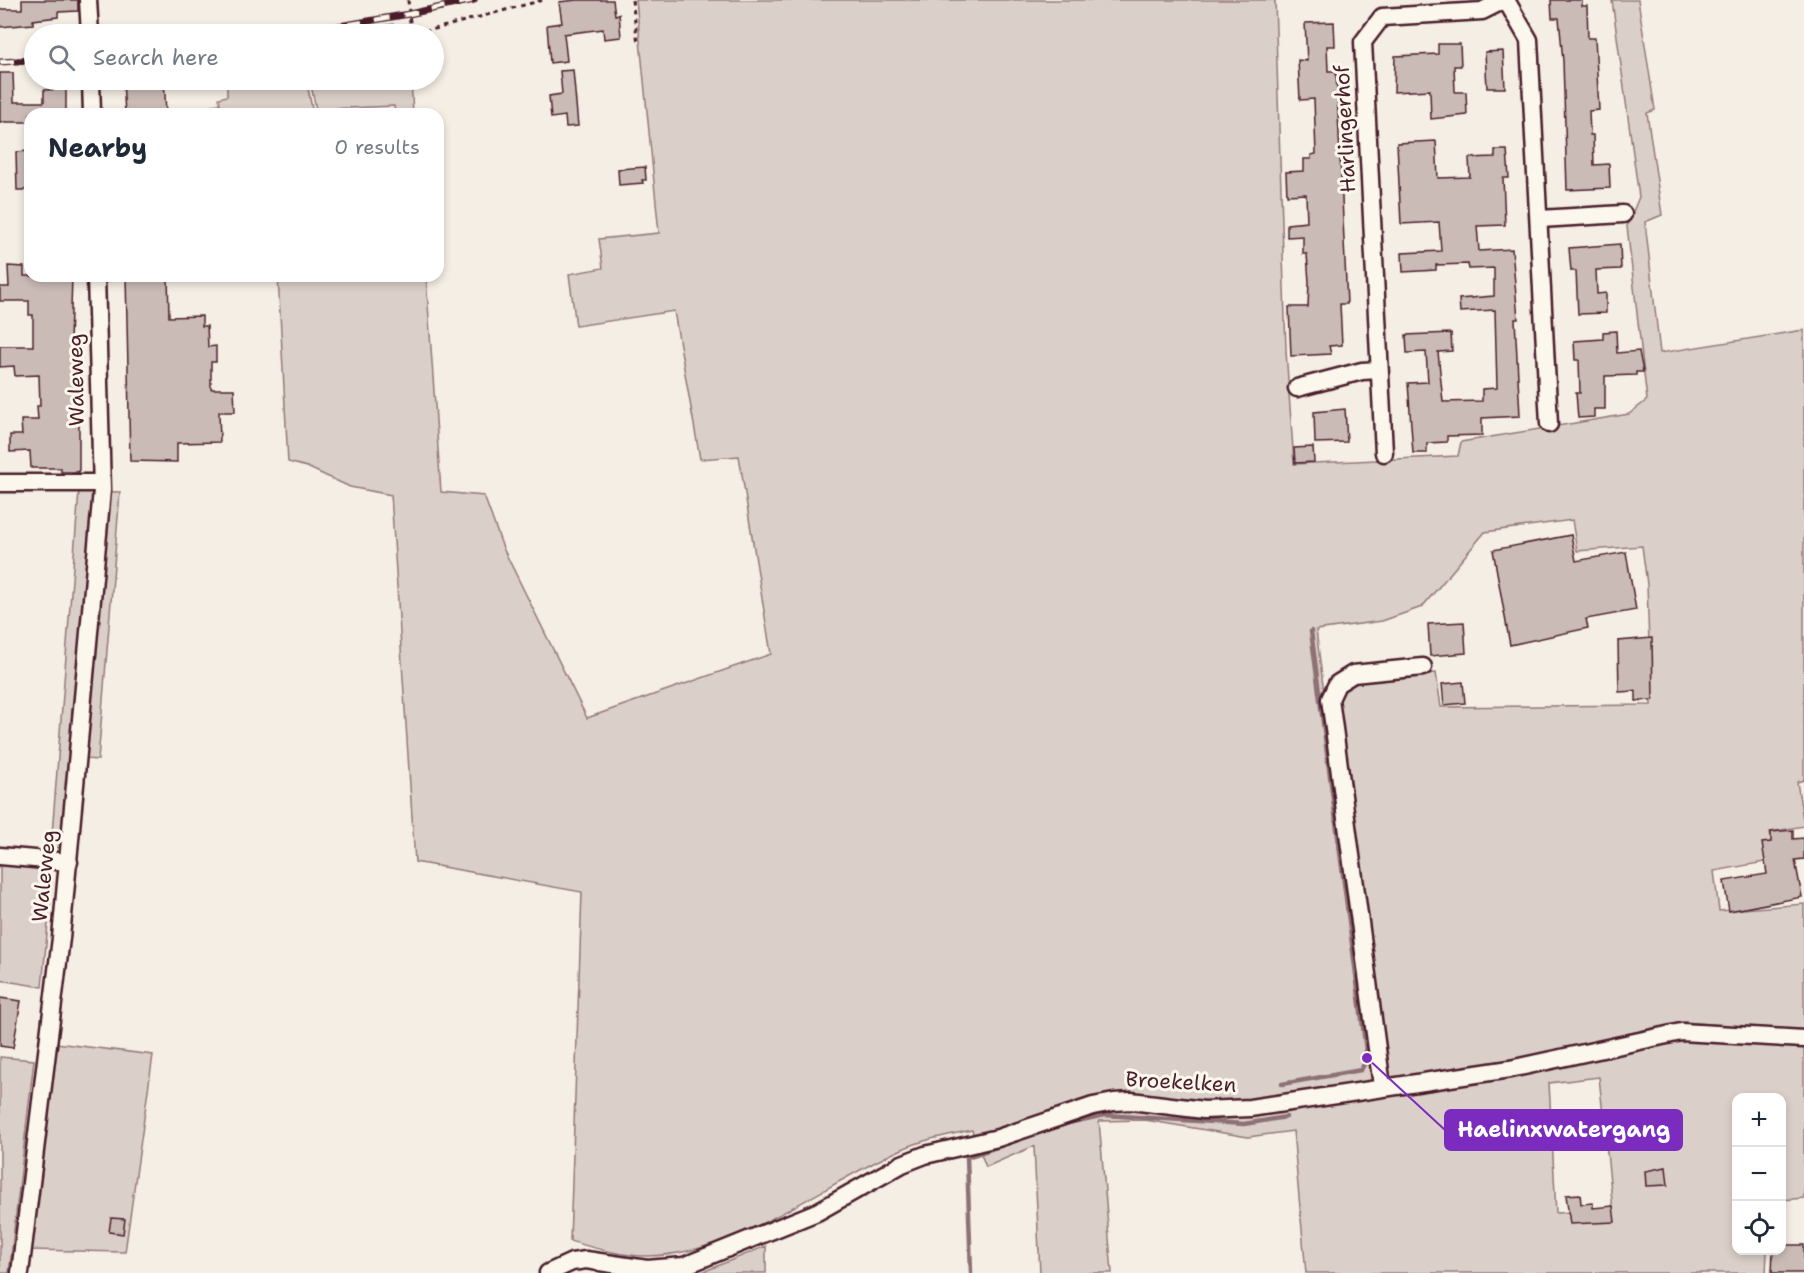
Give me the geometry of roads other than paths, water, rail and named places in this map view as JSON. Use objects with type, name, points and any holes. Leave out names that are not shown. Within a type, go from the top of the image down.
[{"type":"street","points":[[88,0],[89,24]]},
{"type":"street","name":"Harlingerhof","points":[[1384,453],[1363,42],[1382,17],[1482,11],[1505,0],[1529,40],[1549,424]]},
{"type":"street","points":[[91,90],[92,108]]},
{"type":"street","points":[[1540,219],[1623,214]]},
{"type":"street","name":"Waleweg","points":[[20,1273],[69,862],[101,483],[96,282]]},
{"type":"street","points":[[1297,388],[1362,371],[1379,370]]},
{"type":"street","points":[[0,483],[101,483]]},
{"type":"street","points":[[1382,1086],[1330,699],[1336,684],[1353,674],[1423,667]]},
{"type":"street","points":[[0,856],[69,862]]},
{"type":"street","name":"Broekelken","points":[[548,1273],[572,1262],[586,1260],[647,1269],[684,1266],[807,1216],[902,1164],[925,1155],[998,1138],[1093,1106],[1131,1101],[1204,1110],[1228,1110],[1510,1069],[1681,1032],[1804,1040]]},
{"type":"waterway","points":[[1282,1084],[1361,1070],[1367,1058],[1311,631]]},
{"type":"waterway","points":[[971,1273],[967,1157],[1068,1123],[1105,1115],[1244,1124],[1286,1117]]},
{"type":"railway","points":[[351,24],[474,0]]},
{"type":"railway","points":[[0,62],[24,61]]},
{"type":"place","name":"Haelinxwatergang","points":[[1367,1058]]}]
